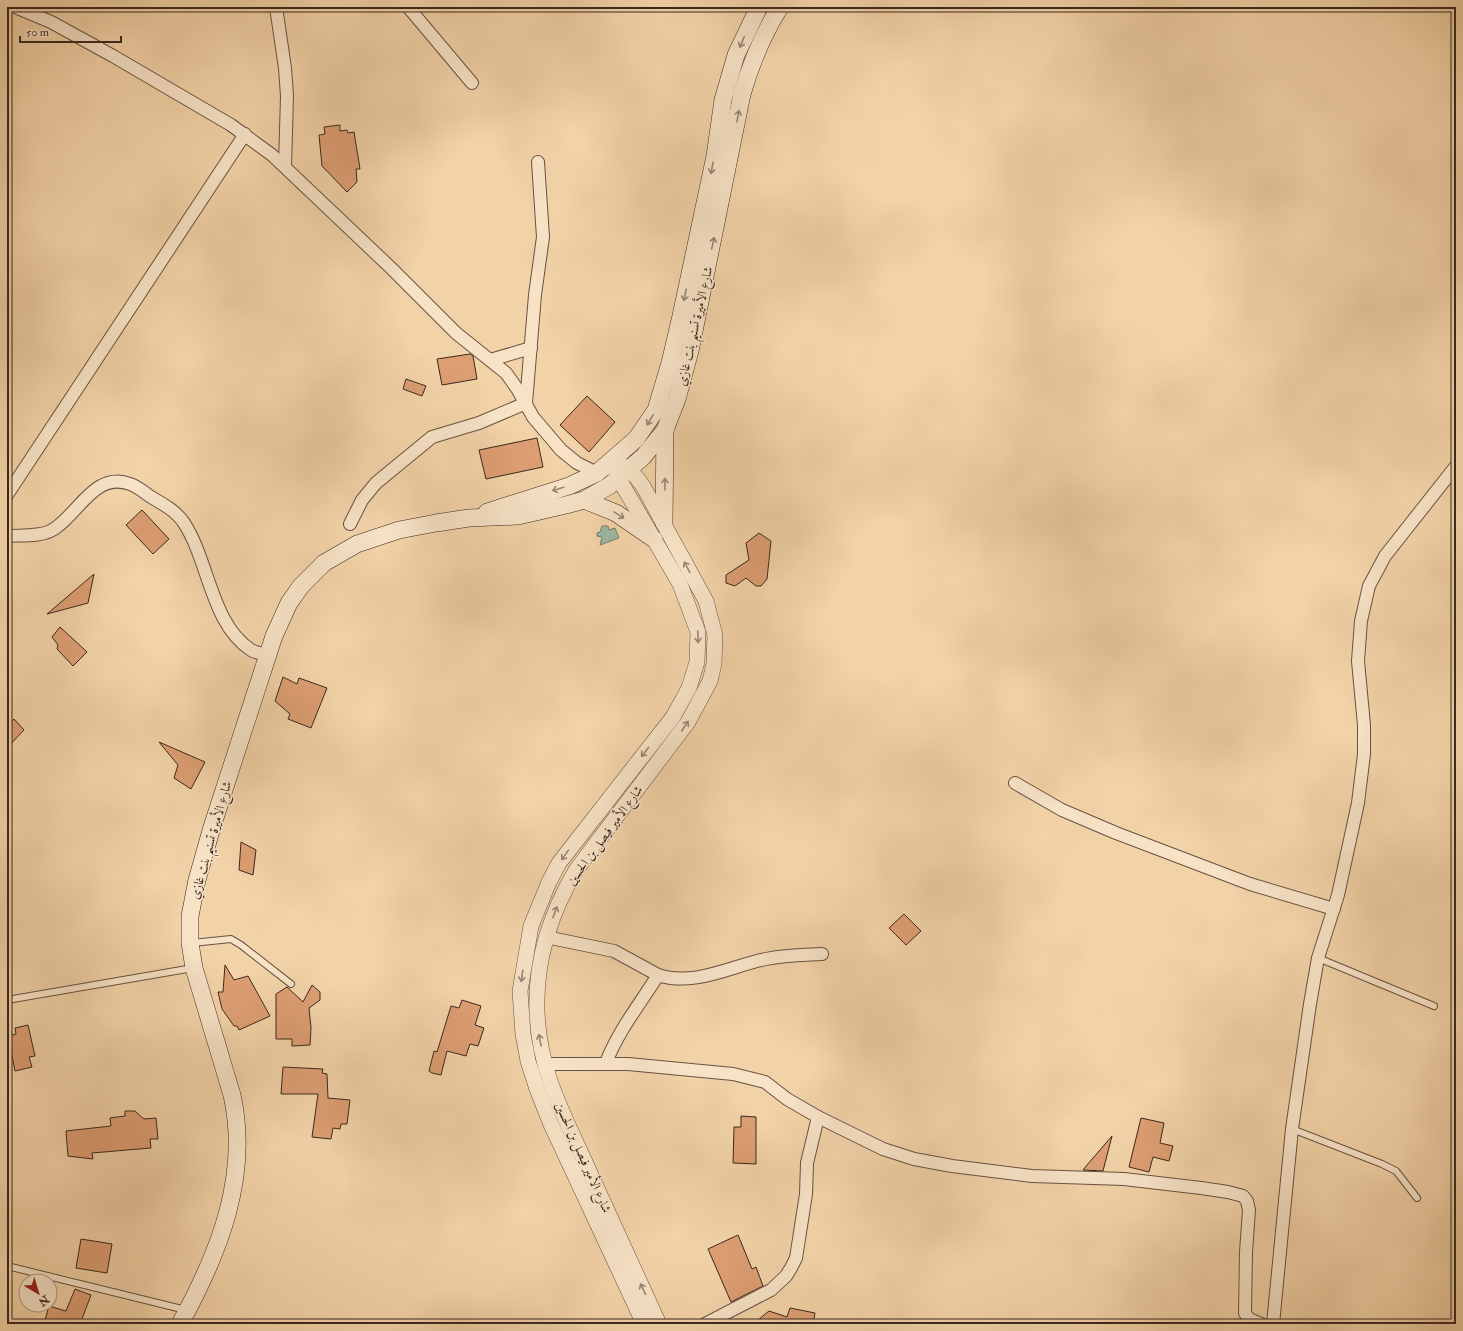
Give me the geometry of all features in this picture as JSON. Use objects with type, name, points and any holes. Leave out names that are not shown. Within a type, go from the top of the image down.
[{"type":"main road","name":"شارع الأميرة تسنيم بنت غازي","points":[[469,518],[569,486],[597,473],[622,467],[656,410],[661,397],[681,316],[715,156],[723,100],[736,55],[759,7]]},
{"type":"main road","name":"شارع الأميرة تسنيم بنت غازي","points":[[184,1317],[213,1258],[228,1217],[237,1162],[238,1146],[236,1116],[232,1095],[194,968],[190,943],[191,907],[203,857],[274,636],[294,595],[312,574],[337,554],[357,544],[399,530],[469,518],[518,516],[547,511],[584,500],[622,467],[648,452],[665,430],[677,400],[690,351],[742,94],[749,67],[780,7]]},
{"type":"main road","points":[[664,523],[665,430]]},
{"type":"main road","points":[[584,500],[616,513],[654,539]]},
{"type":"street","points":[[15,7],[65,29],[245,134],[285,166],[450,328],[509,377],[526,403],[533,417],[561,450],[577,463],[597,473]]},
{"type":"street","points":[[276,7],[286,89],[285,166]]},
{"type":"street","points":[[408,7],[472,83]]},
{"type":"street","points":[[7,495],[245,134]]},
{"type":"street","points":[[526,403],[535,295],[543,237],[538,162]]},
{"type":"street","points":[[490,360],[531,348]]},
{"type":"street","points":[[350,524],[362,500],[376,483],[432,437],[479,423],[526,403]]},
{"type":"street","points":[[1273,1324],[1292,1129],[1318,958],[1334,909],[1358,803],[1364,754],[1364,725],[1358,660],[1361,621],[1369,586],[1385,556],[1456,466]]},
{"type":"street","name":"شارع الأمير فيصل بن الحسين","points":[[622,467],[664,523],[706,601],[715,635],[715,650],[710,682],[699,704],[673,744],[576,870],[556,908],[546,937],[538,983],[537,1006],[539,1034],[545,1064],[558,1101],[659,1324]]},
{"type":"street","name":"شارع الأمير فيصل بن الحسين","points":[[622,467],[654,539],[680,584],[695,620],[698,632],[698,649],[694,674],[686,694],[673,717],[559,863],[531,926],[520,991],[523,1034],[528,1061],[537,1089],[550,1122],[644,1324]]},
{"type":"street","points":[[7,536],[46,533],[63,522],[93,491],[103,484],[112,481],[131,484],[179,517],[190,534],[228,626],[241,642],[253,651],[268,656]]},
{"type":"street","points":[[1015,783],[1062,810],[1116,833],[1250,884],[1334,909]]},
{"type":"street","points":[[546,937],[614,951],[658,975],[669,979],[693,978],[766,959],[788,955],[822,954]]},
{"type":"street","points":[[606,1063],[612,1047],[623,1026],[658,975]]},
{"type":"street","points":[[545,1064],[606,1063],[672,1067],[750,1077],[765,1082],[787,1099],[818,1117],[883,1149],[925,1161],[1032,1176],[1124,1179],[1201,1188],[1243,1196],[1247,1201],[1249,1210],[1245,1259],[1245,1313],[1249,1319],[1261,1324]]},
{"type":"street","points":[[705,1324],[771,1290],[786,1276],[791,1268],[796,1258],[806,1194],[807,1163],[818,1117]]},
{"type":"lane","points":[[190,943],[231,939],[292,984]]},
{"type":"lane","points":[[1318,958],[1434,1006]]},
{"type":"lane","points":[[7,1000],[194,968]]},
{"type":"lane","points":[[1292,1129],[1396,1171],[1416,1198]]},
{"type":"lane","points":[[7,1266],[184,1317]]},
{"type":"shaded area","points":[[602,526],[608,526],[609,530],[615,528],[619,538],[600,545],[602,537],[597,536],[597,533],[600,532]]},
{"type":"building","points":[[340,125],[340,131],[347,130],[348,133],[354,132],[360,169],[356,169],[357,182],[347,192],[322,166],[319,135],[325,134],[324,127]]},
{"type":"building","points":[[470,354],[473,356],[477,379],[442,385],[437,359]]},
{"type":"building","points":[[406,379],[426,386],[422,396],[403,389]]},
{"type":"building","points":[[587,396],[615,422],[589,452],[560,425]]},
{"type":"building","points":[[537,438],[543,467],[486,479],[479,450]]},
{"type":"building","points":[[142,510],[169,539],[153,554],[126,525]]},
{"type":"building","points":[[759,533],[771,541],[767,579],[761,586],[756,586],[746,578],[735,586],[726,583],[726,575],[749,560],[746,543]]},
{"type":"building","points":[[94,574],[88,603],[47,614]]},
{"type":"building","points":[[60,627],[87,652],[73,666],[57,649],[58,645],[52,637]]},
{"type":"building","points":[[283,677],[297,684],[299,678],[327,688],[311,728],[288,719],[290,714],[275,701]]},
{"type":"building","points":[[14,719],[24,730],[7,748],[7,726]]},
{"type":"building","points":[[159,742],[205,762],[191,789],[174,778],[178,765]]},
{"type":"building","points":[[241,842],[256,850],[253,875],[239,870]]},
{"type":"building","points":[[904,914],[921,931],[906,945],[889,928]]},
{"type":"building","points":[[225,965],[234,980],[248,976],[270,1016],[239,1030],[237,1026],[234,1026],[222,1009],[218,992],[223,992]]},
{"type":"building","points":[[312,985],[320,992],[320,1000],[309,1008],[311,1028],[310,1045],[292,1046],[292,1039],[276,1039],[276,994],[287,987],[303,1002]]},
{"type":"building","points":[[462,1000],[481,1006],[475,1025],[484,1028],[478,1046],[470,1044],[466,1056],[447,1051],[441,1075],[432,1073],[429,1071],[434,1051],[437,1052],[451,1006],[459,1008]]},
{"type":"building","points":[[28,1025],[35,1056],[29,1057],[32,1067],[15,1071],[8,1036],[16,1034],[15,1028]]},
{"type":"building","points":[[283,1067],[323,1069],[322,1073],[327,1074],[328,1098],[350,1100],[347,1124],[341,1124],[340,1129],[333,1128],[331,1139],[312,1137],[318,1094],[281,1094]]},
{"type":"building","points":[[125,1111],[135,1111],[144,1119],[156,1118],[158,1139],[150,1139],[151,1148],[92,1153],[93,1159],[68,1156],[66,1131],[111,1126],[110,1118],[125,1116]]},
{"type":"building","points":[[741,1116],[756,1117],[756,1164],[733,1163],[734,1127],[741,1127]]},
{"type":"building","points":[[1141,1118],[1164,1123],[1160,1143],[1173,1146],[1169,1161],[1153,1157],[1149,1172],[1129,1167]]},
{"type":"building","points":[[1112,1136],[1103,1171],[1083,1170],[1087,1165]]},
{"type":"building","points":[[738,1235],[752,1269],[756,1267],[763,1286],[731,1302],[708,1249]]},
{"type":"building","points":[[81,1239],[112,1244],[107,1273],[76,1268]]},
{"type":"building","points":[[75,1289],[91,1295],[80,1324],[44,1324],[47,1313],[58,1313],[58,1309],[66,1311]]},
{"type":"building","points":[[790,1308],[815,1313],[813,1324],[753,1324],[769,1311],[787,1317]]}]
